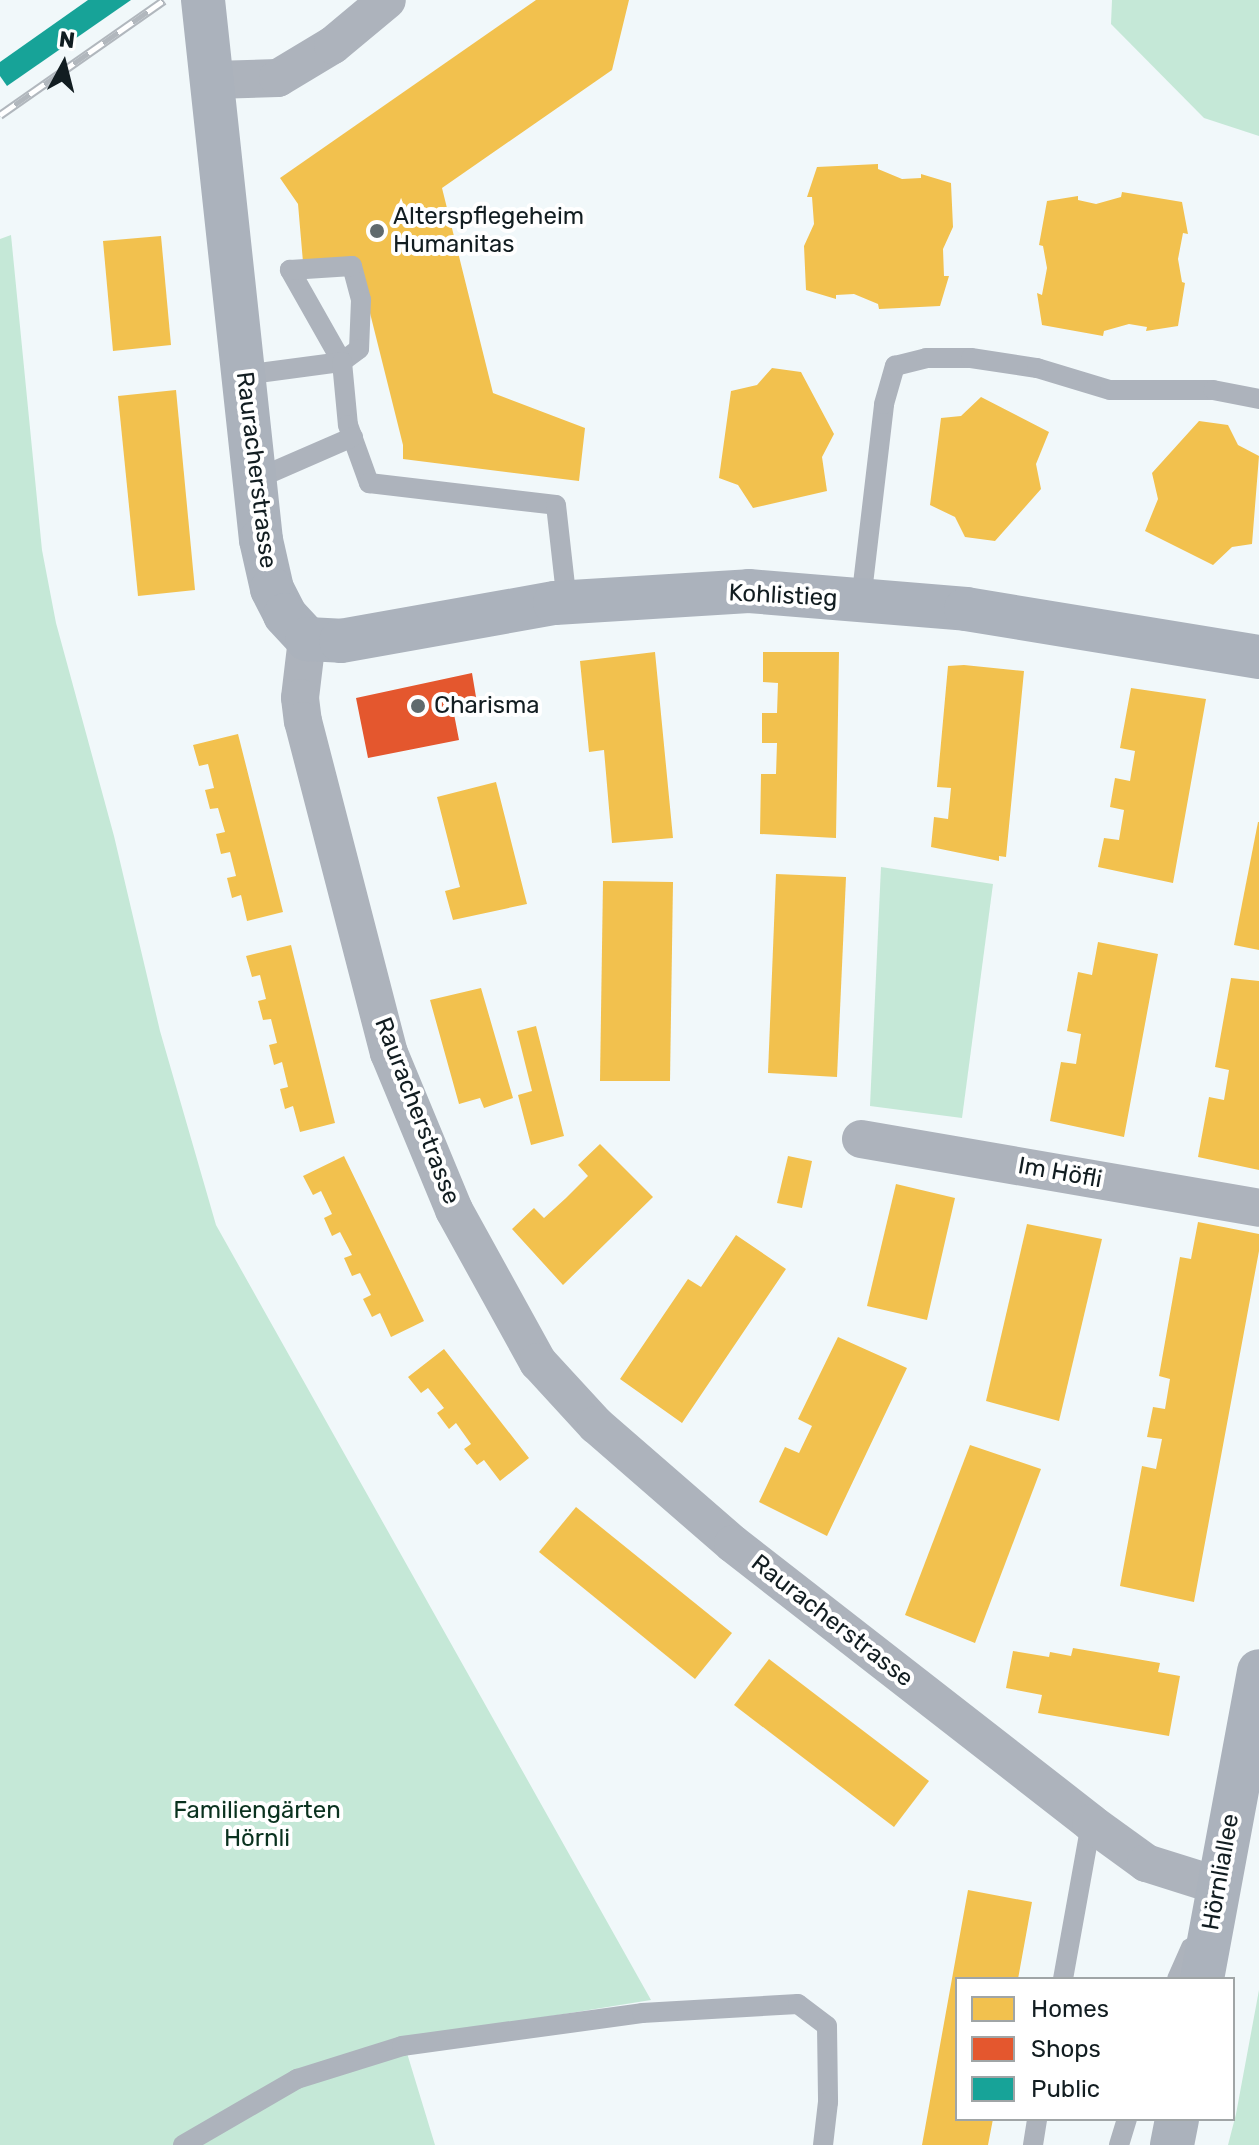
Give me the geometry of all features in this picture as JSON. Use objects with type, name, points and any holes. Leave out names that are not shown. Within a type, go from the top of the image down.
[{"type":"street","name":"Rauracherstrasse","points":[[203,0],[261,540],[272,589],[285,615],[307,639],[300,698],[303,721],[389,1053],[454,1210],[538,1362],[596,1425],[733,1544],[1091,1823],[1146,1863],[1219,1886]]},
{"type":"street","points":[[213,80],[278,78],[333,45],[387,0]]},
{"type":"street","name":"Kohlistieg","points":[[307,639],[332,642],[470,616],[567,603],[749,591],[966,609],[1259,657]]},
{"type":"street","name":"Im Höfli","points":[[861,1139],[1259,1208]]},
{"type":"street","name":"Hörnliallee","points":[[1202,1977],[1259,1671]]},
{"type":"street","points":[[1172,2145],[1177,2121]]},
{"type":"lane","points":[[243,375],[342,362],[359,349],[361,300],[352,266],[290,270],[342,362],[348,425],[369,483],[556,505],[567,603]]},
{"type":"lane","points":[[861,601],[884,404],[895,366],[926,358],[971,358],[1037,368],[1110,390],[1213,390],[1259,399]]},
{"type":"lane","points":[[254,480],[353,437]]},
{"type":"lane","points":[[1063,1977],[1091,1823]]},
{"type":"lane","points":[[1178,1977],[1219,1886]]},
{"type":"lane","points":[[183,2145],[297,2079],[402,2046],[642,2013],[798,2004],[827,2026],[828,2102],[823,2145]]},
{"type":"lane","points":[[1033,2145],[1037,2121]]},
{"type":"lane","points":[[1119,2145],[1126,2121]]},
{"type":"green space","points":[[1112,0],[1259,0],[1259,136],[1204,118],[1111,24]]},
{"type":"green space","name":"Familiengärten Hörnli","points":[[11,235],[42,550],[56,623],[114,836],[160,1031],[216,1225],[651,2000],[403,2040],[435,2145],[0,2145],[0,239]]},
{"type":"green space","points":[[881,867],[993,884],[962,1118],[870,1106]]},
{"type":"green space","points":[[1259,1990],[1259,2145],[1228,2145]]},
{"type":"building: Homes","name":"Alterspflegeheim Humanitas","points":[[536,0],[629,0],[612,70],[442,188],[493,393],[585,428],[579,481],[403,459],[403,445],[356,257],[303,262],[298,204],[280,178]]},
{"type":"building: Homes","points":[[878,164],[878,169],[902,179],[921,178],[921,174],[951,183],[953,227],[943,249],[944,276],[949,276],[940,306],[879,309],[878,304],[854,294],[836,295],[836,299],[806,290],[804,246],[814,224],[812,197],[807,197],[817,167]]},
{"type":"building: Homes","points":[[1122,192],[1182,202],[1188,234],[1183,233],[1178,259],[1182,282],[1185,283],[1178,326],[1146,331],[1147,327],[1129,324],[1104,331],[1103,336],[1042,325],[1037,293],[1042,295],[1047,268],[1043,246],[1039,245],[1047,201],[1078,196],[1078,200],[1096,204],[1121,197]]},
{"type":"building: Homes","points":[[161,236],[171,345],[113,351],[103,241]]},
{"type":"building: Homes","points":[[772,368],[801,372],[834,434],[822,457],[827,491],[753,508],[738,485],[719,478],[731,391],[757,385]]},
{"type":"building: Homes","points":[[176,390],[195,590],[138,596],[118,396]]},
{"type":"building: Homes","points":[[981,397],[1049,432],[1036,464],[1041,489],[995,541],[965,537],[955,517],[930,505],[941,418],[961,416]]},
{"type":"building: Homes","points":[[1199,421],[1228,425],[1238,445],[1259,456],[1252,544],[1232,547],[1213,565],[1145,531],[1158,499],[1152,473]]},
{"type":"building: Homes","points":[[655,652],[673,838],[612,843],[604,750],[589,752],[580,661]]},
{"type":"building: Homes","points":[[763,652],[839,652],[836,838],[760,834],[761,774],[776,774],[777,743],[762,743],[762,713],[777,713],[778,683],[763,682]]},
{"type":"building: Homes","points":[[948,666],[1024,671],[1006,857],[999,856],[999,861],[931,847],[934,817],[948,819],[951,788],[937,787]]},
{"type":"building: Homes","points":[[1131,688],[1206,699],[1173,883],[1098,867],[1104,838],[1119,840],[1124,810],[1110,807],[1115,778],[1130,781],[1135,751],[1120,748]]},
{"type":"building: Homes","points":[[238,734],[283,912],[247,921],[241,895],[232,898],[227,878],[236,876],[230,852],[221,854],[216,834],[225,832],[218,808],[210,809],[205,790],[214,788],[208,764],[199,766],[193,745]]},
{"type":"building: Homes","points":[[496,782],[527,904],[453,920],[445,891],[460,887],[437,797]]},
{"type":"building: Homes","points":[[1259,822],[1259,950],[1234,945]]},
{"type":"building: Homes","points":[[776,874],[846,877],[837,1077],[768,1073]]},
{"type":"building: Homes","points":[[603,881],[673,882],[670,1081],[600,1081]]},
{"type":"building: Homes","points":[[1098,942],[1158,954],[1124,1137],[1050,1121],[1061,1062],[1076,1064],[1081,1034],[1067,1031],[1078,972],[1092,975]]},
{"type":"building: Homes","points":[[291,945],[335,1123],[300,1132],[293,1106],[285,1109],[280,1089],[288,1087],[282,1062],[274,1065],[269,1045],[277,1043],[271,1019],[263,1020],[258,1001],[266,999],[260,975],[252,977],[246,956]]},
{"type":"building: Homes","points":[[1231,978],[1259,981],[1259,1170],[1198,1157],[1209,1097],[1224,1100],[1229,1070],[1215,1067]]},
{"type":"building: Homes","points":[[481,988],[513,1098],[484,1108],[480,1098],[459,1104],[430,1000]]},
{"type":"building: Homes","points":[[536,1026],[564,1136],[531,1145],[518,1095],[532,1091],[517,1031]]},
{"type":"building: Homes","points":[[600,1144],[653,1197],[563,1285],[512,1229],[534,1208],[544,1218],[566,1198],[588,1176],[578,1165]]},
{"type":"building: Homes","points":[[344,1156],[424,1321],[391,1337],[380,1313],[372,1317],[363,1299],[371,1295],[360,1273],[352,1276],[344,1258],[352,1255],[340,1232],[332,1236],[324,1218],[332,1214],[321,1191],[313,1195],[303,1176]]},
{"type":"building: Homes","points":[[788,1156],[812,1161],[802,1208],[777,1203]]},
{"type":"building: Homes","points":[[896,1184],[955,1198],[927,1320],[867,1306]]},
{"type":"building: Homes","points":[[1198,1222],[1259,1234],[1259,1251],[1194,1602],[1120,1586],[1142,1466],[1156,1469],[1162,1439],[1147,1437],[1153,1407],[1165,1409],[1170,1379],[1159,1376],[1180,1257],[1191,1259]]},
{"type":"building: Homes","points":[[1027,1224],[1102,1239],[1059,1421],[986,1401]]},
{"type":"building: Homes","points":[[736,1235],[786,1269],[682,1423],[620,1379],[688,1279],[701,1287]]},
{"type":"building: Homes","points":[[838,1337],[907,1368],[827,1536],[759,1502],[785,1447],[799,1453],[812,1426],[798,1419]]},
{"type":"building: Homes","points":[[444,1349],[529,1458],[500,1481],[484,1460],[477,1465],[464,1449],[471,1444],[456,1423],[449,1429],[437,1413],[444,1408],[428,1388],[421,1393],[408,1377]]},
{"type":"building: Homes","points":[[970,1445],[1041,1469],[975,1643],[905,1615]]},
{"type":"building: Homes","points":[[576,1507],[732,1633],[695,1679],[539,1552]]},
{"type":"building: Homes","points":[[1073,1648],[1160,1663],[1158,1672],[1180,1676],[1169,1736],[1038,1713],[1042,1695],[1006,1688],[1013,1651],[1049,1657],[1050,1652],[1071,1656]]},
{"type":"building: Homes","points":[[769,1659],[929,1781],[894,1827],[734,1705]]},
{"type":"building: Homes","points":[[968,1890],[1032,1902],[1018,1977],[955,1977],[955,2121],[993,2121],[988,2145],[922,2145]]},
{"type":"building: Shops","points":[[472,673],[478,709],[454,714],[459,740],[368,758],[356,698]]},
{"type":"building: Public","points":[[88,0],[131,0],[7,86],[0,76],[0,62]]},
{"type":"railway","points":[[0,115],[164,0]]},
{"type":"place","name":"Alterspflegeheim Humanitas","points":[[377,231]]},
{"type":"place","name":"Charisma","points":[[418,706]]}]
